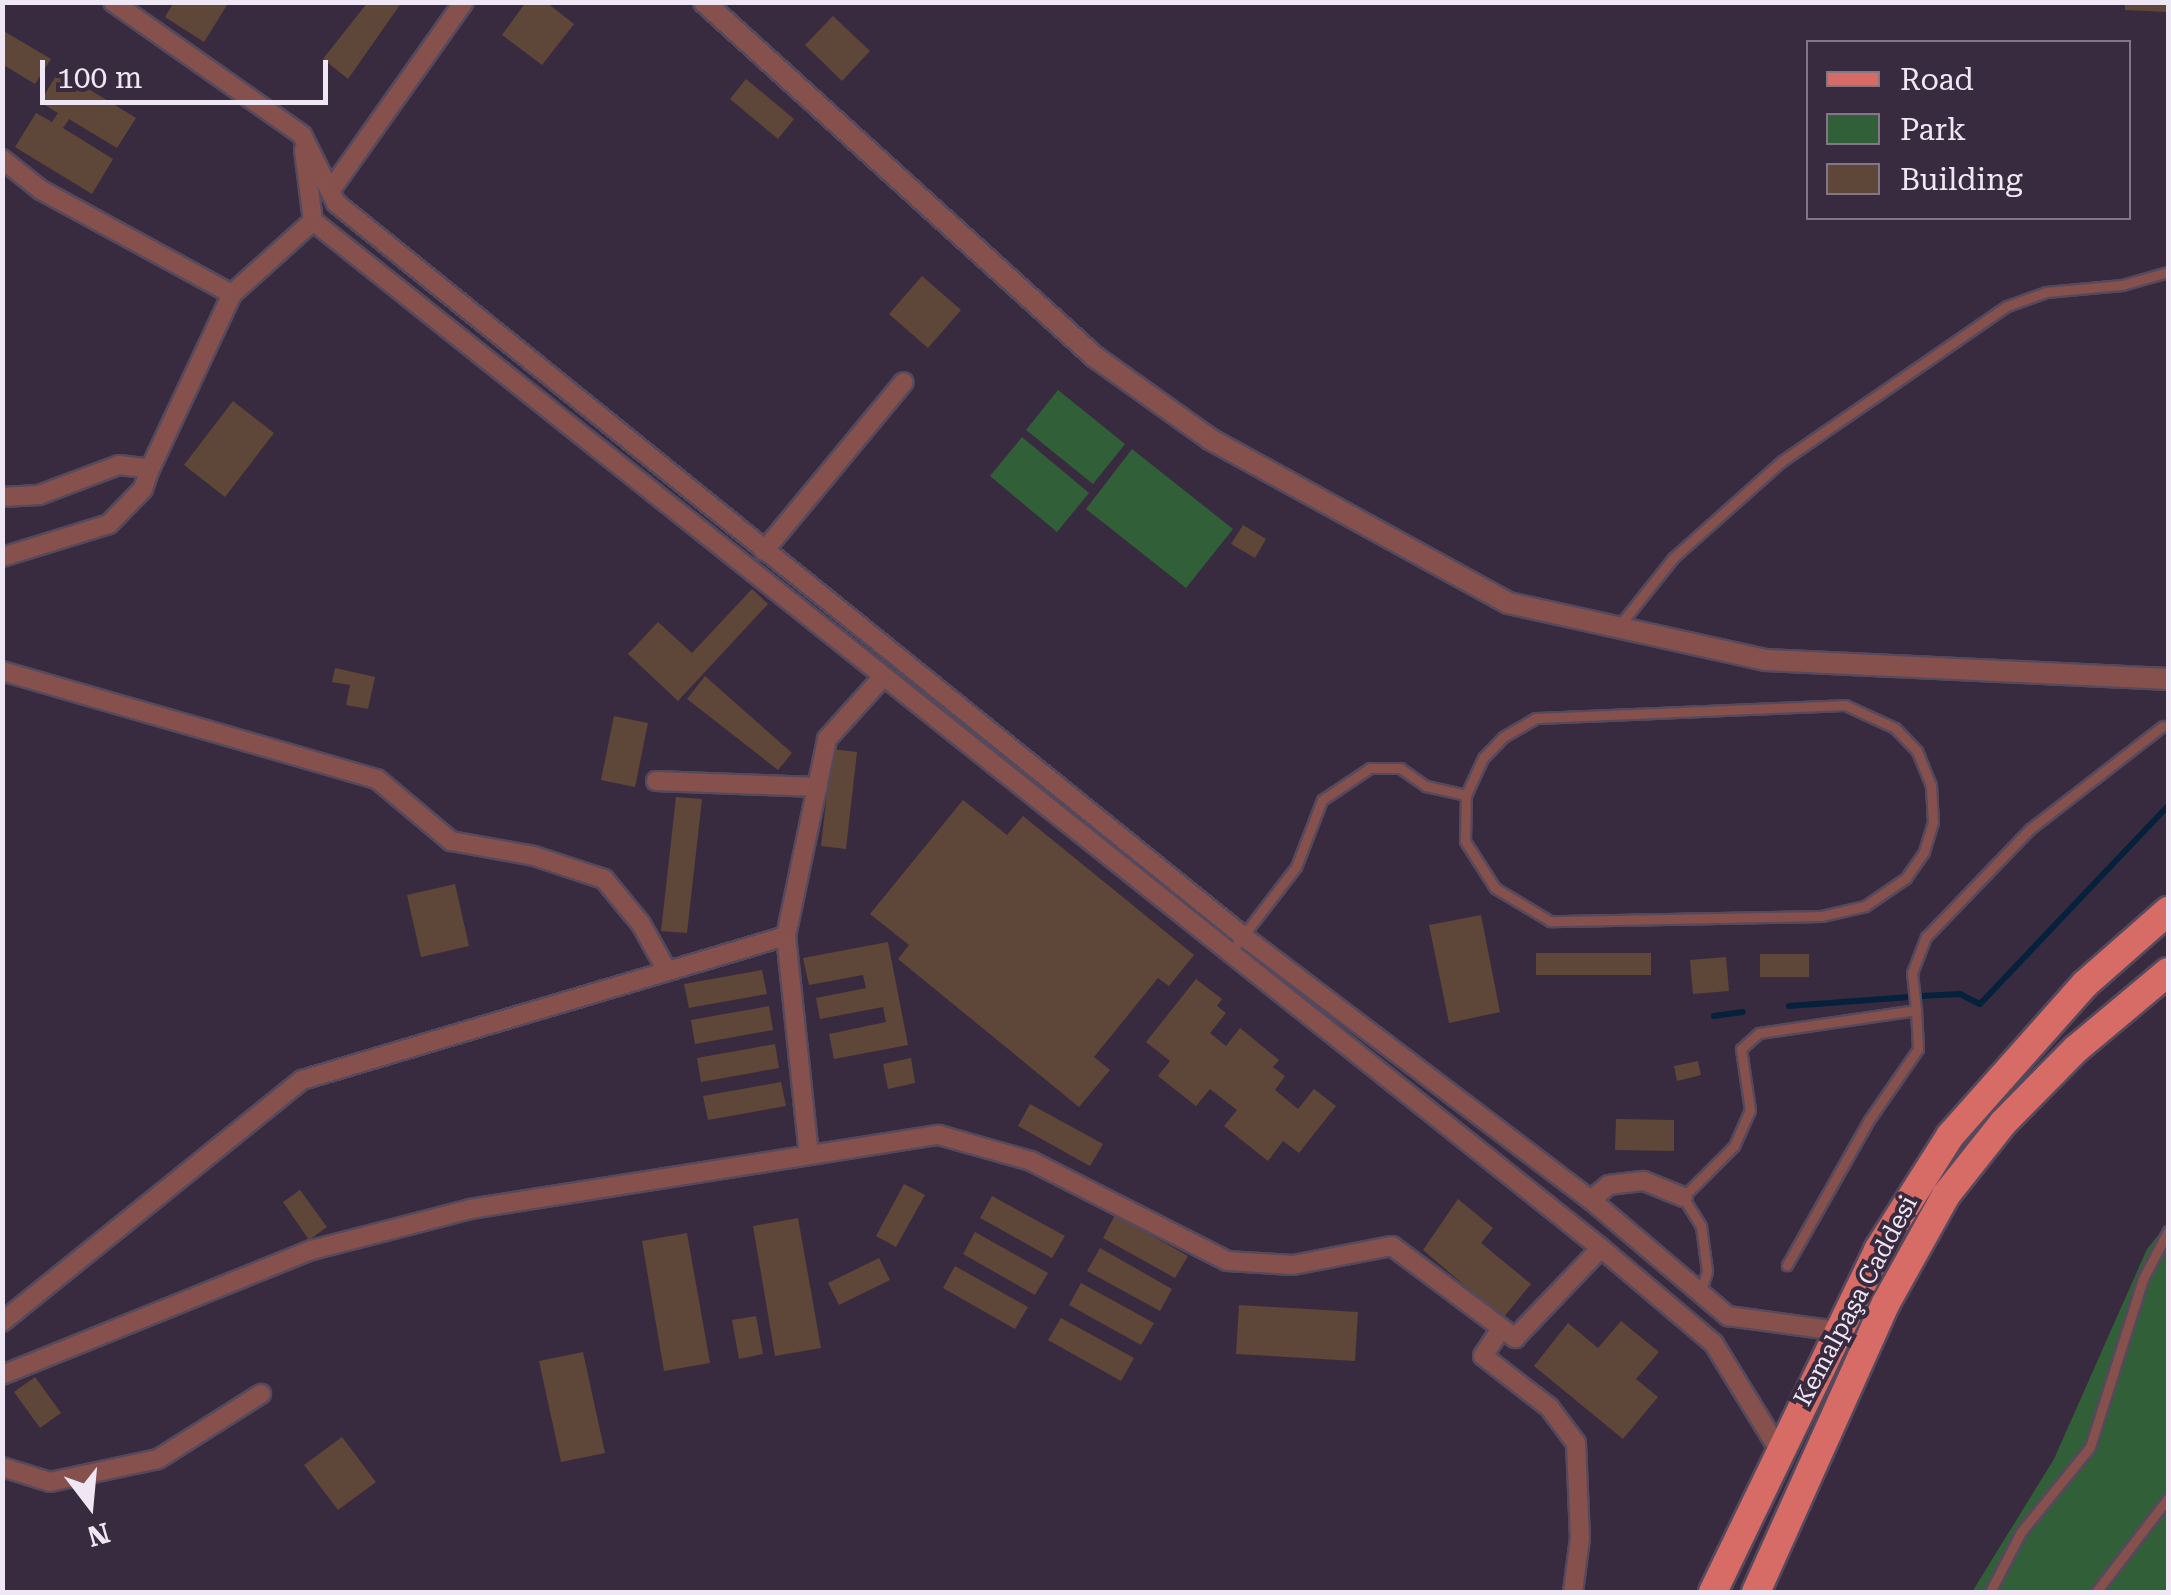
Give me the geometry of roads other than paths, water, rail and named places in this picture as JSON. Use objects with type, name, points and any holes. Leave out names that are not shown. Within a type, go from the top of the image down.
[{"type":"main road","name":"Kemalpaşa Caddesi","points":[[1714,1592],[1778,1448],[1878,1250],[1950,1136],[2084,984],[2168,911]]},
{"type":"main road","name":"Kemalpaşa Caddesi","points":[[1756,1592],[1886,1303],[1946,1195],[2003,1123],[2076,1049],[2168,972]]},
{"type":"street","points":[[112,2],[302,135],[336,204],[1243,936],[1591,1200],[1728,1316],[1837,1331]]},
{"type":"street","points":[[330,190],[464,2]]},
{"type":"street","points":[[704,2],[1095,357],[1210,439],[1508,603],[1765,660],[2168,679]]},
{"type":"street","points":[[302,135],[313,221],[1228,956],[1601,1248],[1714,1344],[1778,1448]]},
{"type":"street","points":[[2,159],[41,190],[232,294]]},
{"type":"street","points":[[2,557],[109,524],[143,489],[232,294],[313,221]]},
{"type":"street","points":[[764,551],[904,382]]},
{"type":"street","points":[[2,497],[39,495],[120,465],[150,469]]},
{"type":"street","points":[[2,671],[377,779],[451,841],[534,856],[604,878],[641,924],[667,971]]},
{"type":"street","points":[[809,1154],[786,936],[827,739],[882,678]]},
{"type":"street","points":[[656,780],[818,787]]},
{"type":"street","points":[[2,1322],[302,1080],[786,936]]},
{"type":"street","points":[[2,1375],[312,1250],[470,1208],[939,1136],[1031,1161],[1226,1261],[1293,1265],[1392,1246],[1515,1338],[1601,1248]]},
{"type":"street","points":[[1591,1200],[1610,1186],[1644,1181],[1683,1198]]},
{"type":"street","points":[[1501,1329],[1484,1356],[1550,1407],[1576,1443],[1580,1538],[1573,1592]]},
{"type":"street","points":[[2,1467],[50,1482],[158,1460],[262,1394]]},
{"type":"lane","points":[[1616,630],[1673,558],[1744,493],[2008,306],[2046,292],[2122,285],[2168,272]]},
{"type":"lane","points":[[1845,705],[1895,728],[1917,751],[1931,785],[1932,822],[1906,878],[1843,914],[1550,921],[1516,905],[1480,869],[1465,840],[1466,795],[1483,758],[1536,718],[1845,705]]},
{"type":"lane","points":[[1787,1266],[1869,1120],[1918,1048],[1912,973],[1926,936],[2030,829],[2163,726]]},
{"type":"lane","points":[[1228,956],[1296,867],[1322,800],[1370,768],[1400,768],[1426,786],[1466,795]]},
{"type":"lane","points":[[1700,1290],[1707,1270],[1701,1226],[1683,1198],[1734,1146],[1750,1110],[1741,1049],[1758,1033],[1916,1010]]},
{"type":"lane","points":[[1990,1592],[2021,1532],[2090,1447],[2123,1335],[2168,1231]]},
{"type":"lane","points":[[2096,1592],[2168,1498]]},
{"type":"waterway","points":[[1921,996],[1960,994],[1980,1004],[2168,806]]},
{"type":"waterway","points":[[1789,1006],[1910,997]]},
{"type":"waterway","points":[[1714,1016],[1743,1012]]}]
